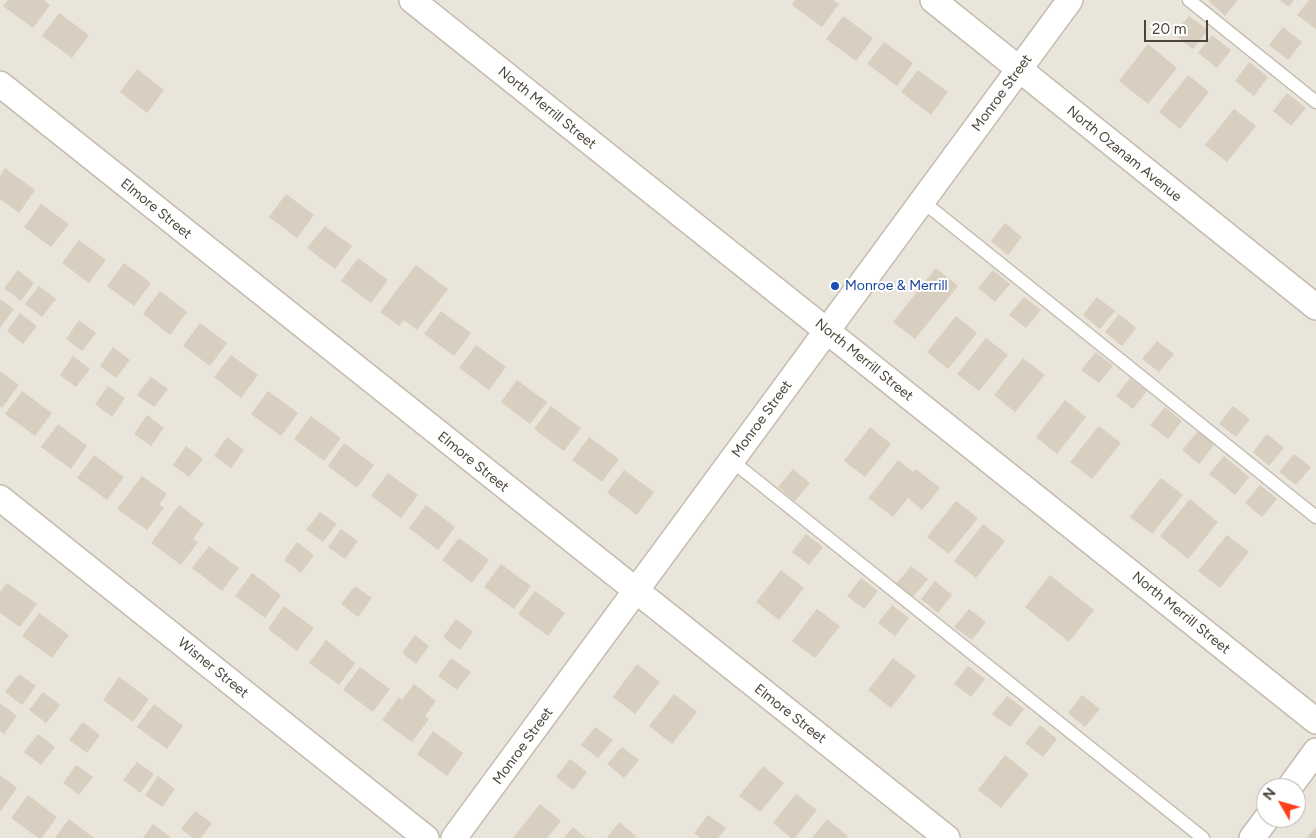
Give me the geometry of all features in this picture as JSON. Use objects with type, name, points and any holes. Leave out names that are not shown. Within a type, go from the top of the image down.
[{"type":"street","name":"North Merrill Street","points":[[412,0],[1316,721]]},
{"type":"street","name":"North Ozanam Avenue","points":[[932,0],[1316,307]]},
{"type":"street","name":"Monroe Street","points":[[454,838],[1070,0]]},
{"type":"street","name":"Elmore Street","points":[[0,84],[947,838]]},
{"type":"street","name":"Wisner Street","points":[[0,498],[426,838]]},
{"type":"street","points":[[1296,778],[1316,751]]},
{"type":"lane","points":[[1190,0],[1316,102]]},
{"type":"lane","points":[[922,201],[1316,517]]},
{"type":"lane","points":[[732,461],[1202,838]]},
{"type":"shaded area","points":[[0,0],[1316,0],[1316,838],[0,838]]},
{"type":"building","points":[[8,0],[44,0],[50,5],[33,28],[3,6]]},
{"type":"building","points":[[795,0],[833,0],[839,4],[822,27],[792,5]]},
{"type":"building","points":[[1208,0],[1238,0],[1225,16]]},
{"type":"building","points":[[1280,0],[1294,0],[1289,7]]},
{"type":"building","points":[[1309,0],[1316,0],[1316,29],[1297,15]]},
{"type":"building","points":[[59,13],[89,35],[72,58],[42,36]]},
{"type":"building","points":[[843,16],[873,38],[856,61],[826,39]]},
{"type":"building","points":[[1189,16],[1208,30],[1193,49],[1174,34]]},
{"type":"building","points":[[1283,27],[1302,42],[1288,60],[1269,45]]},
{"type":"building","points":[[1212,35],[1231,50],[1217,68],[1198,53]]},
{"type":"building","points":[[884,42],[913,63],[897,86],[867,64]]},
{"type":"building","points":[[1148,44],[1177,68],[1148,104],[1119,81]]},
{"type":"building","points":[[1249,62],[1268,77],[1254,96],[1235,81]]},
{"type":"building","points":[[137,69],[164,90],[147,113],[120,92]]},
{"type":"building","points":[[918,70],[948,92],[931,115],[901,92]]},
{"type":"building","points":[[1188,75],[1209,92],[1180,129],[1159,112]]},
{"type":"building","points":[[1287,93],[1306,108],[1291,126],[1273,111]]},
{"type":"building","points":[[1234,109],[1256,126],[1227,162],[1205,145]]},
{"type":"building","points":[[5,168],[35,190],[19,213],[0,199],[0,176]]},
{"type":"building","points":[[286,194],[314,215],[297,238],[269,217]]},
{"type":"building","points":[[41,204],[69,224],[51,247],[24,227]]},
{"type":"building","points":[[1005,223],[1022,237],[1008,255],[991,241]]},
{"type":"building","points":[[325,226],[352,246],[335,269],[307,248]]},
{"type":"building","points":[[79,240],[106,260],[89,283],[62,263]]},
{"type":"building","points":[[358,258],[388,280],[371,303],[341,281]]},
{"type":"building","points":[[124,263],[151,283],[134,306],[107,286]]},
{"type":"building","points":[[416,265],[448,289],[417,330],[404,320],[399,326],[380,312]]},
{"type":"building","points":[[936,268],[958,286],[915,339],[893,322]]},
{"type":"building","points":[[18,270],[34,283],[21,301],[4,288]]},
{"type":"building","points":[[993,270],[1010,284],[995,302],[978,288]]},
{"type":"building","points":[[39,286],[56,299],[42,317],[25,304]]},
{"type":"building","points":[[160,291],[187,312],[170,335],[143,314]]},
{"type":"building","points":[[1024,297],[1041,310],[1026,328],[1009,315]]},
{"type":"building","points":[[1097,297],[1115,311],[1100,329],[1083,315]]},
{"type":"building","points":[[0,299],[14,309],[0,328]]},
{"type":"building","points":[[441,311],[471,333],[454,356],[424,334]]},
{"type":"building","points":[[20,313],[37,326],[23,344],[7,331]]},
{"type":"building","points":[[1119,314],[1136,328],[1122,346],[1105,332]]},
{"type":"building","points":[[956,316],[977,333],[948,369],[927,352]]},
{"type":"building","points":[[79,320],[96,333],[82,351],[66,339]]},
{"type":"building","points":[[200,323],[227,343],[210,366],[183,346]]},
{"type":"building","points":[[986,338],[1008,355],[979,391],[957,374]]},
{"type":"building","points":[[1157,341],[1174,354],[1159,372],[1142,359]]},
{"type":"building","points":[[476,345],[506,367],[489,390],[459,368]]},
{"type":"building","points":[[113,347],[130,360],[116,378],[100,366]]},
{"type":"building","points":[[1096,352],[1113,366],[1099,383],[1081,370]]},
{"type":"building","points":[[231,355],[258,375],[241,398],[214,377]]},
{"type":"building","points":[[73,356],[90,369],[76,387],[60,375]]},
{"type":"building","points":[[1023,358],[1045,375],[1015,412],[994,395]]},
{"type":"building","points":[[0,371],[19,385],[2,408],[0,406]]},
{"type":"building","points":[[151,377],[168,389],[154,407],[137,395]]},
{"type":"building","points":[[1130,378],[1147,391],[1133,409],[1116,396]]},
{"type":"building","points":[[517,380],[547,402],[530,424],[501,402]]},
{"type":"building","points":[[108,386],[125,398],[112,417],[95,404]]},
{"type":"building","points":[[22,391],[52,413],[35,436],[5,414]]},
{"type":"building","points":[[268,391],[298,413],[281,436],[251,414]]},
{"type":"building","points":[[1065,400],[1086,417],[1057,454],[1036,437]]},
{"type":"building","points":[[551,406],[581,428],[564,451],[534,429]]},
{"type":"building","points":[[1233,406],[1250,419],[1236,437],[1219,424]]},
{"type":"building","points":[[1165,407],[1182,421],[1168,439],[1150,425]]},
{"type":"building","points":[[147,415],[164,428],[151,446],[134,434]]},
{"type":"building","points":[[311,416],[341,438],[324,461],[294,439]]},
{"type":"building","points":[[58,424],[87,446],[71,469],[41,447]]},
{"type":"building","points":[[1099,426],[1121,443],[1092,479],[1070,462]]},
{"type":"building","points":[[870,427],[891,444],[865,477],[844,461]]},
{"type":"building","points":[[1198,431],[1215,444],[1199,464],[1182,450]]},
{"type":"building","points":[[1267,434],[1284,448],[1269,466],[1253,452]]},
{"type":"building","points":[[227,437],[244,450],[231,468],[214,456]]},
{"type":"building","points":[[589,437],[619,459],[602,482],[572,460]]},
{"type":"building","points":[[344,443],[374,465],[357,488],[328,466]]},
{"type":"building","points":[[186,446],[203,459],[189,477],[173,465]]},
{"type":"building","points":[[1294,454],[1311,467],[1296,485],[1279,472]]},
{"type":"building","points":[[94,455],[124,477],[107,500],[77,478]]},
{"type":"building","points":[[1224,456],[1249,477],[1235,495],[1209,474]]},
{"type":"building","points":[[898,460],[913,472],[916,469],[940,488],[922,510],[908,498],[893,517],[868,498]]},
{"type":"building","points":[[793,469],[810,483],[795,501],[778,487]]},
{"type":"building","points":[[624,470],[654,492],[637,515],[607,493]]},
{"type":"building","points":[[388,473],[418,495],[401,518],[371,496]]},
{"type":"building","points":[[142,476],[167,494],[159,504],[164,508],[147,530],[117,509]]},
{"type":"building","points":[[1161,478],[1183,495],[1152,534],[1130,517]]},
{"type":"building","points":[[1260,485],[1277,499],[1262,517],[1245,503]]},
{"type":"building","points":[[1190,499],[1218,522],[1188,559],[1160,536]]},
{"type":"building","points":[[956,501],[978,518],[949,554],[927,537]]},
{"type":"building","points":[[179,505],[204,524],[193,539],[198,542],[181,565],[151,543]]},
{"type":"building","points":[[426,505],[455,527],[438,550],[409,528]]},
{"type":"building","points":[[320,512],[337,524],[323,542],[306,530]]},
{"type":"building","points":[[983,524],[1005,541],[976,578],[954,561]]},
{"type":"building","points":[[341,529],[358,541],[345,559],[328,547]]},
{"type":"building","points":[[806,534],[823,547],[809,565],[792,552]]},
{"type":"building","points":[[1227,535],[1249,552],[1220,588],[1198,571]]},
{"type":"building","points":[[459,538],[489,560],[472,583],[442,560]]},
{"type":"building","points":[[297,542],[314,555],[301,573],[284,560]]},
{"type":"building","points":[[209,546],[239,568],[222,591],[192,568]]},
{"type":"building","points":[[501,564],[531,586],[514,609],[484,587]]},
{"type":"building","points":[[911,566],[928,579],[913,597],[896,584]]},
{"type":"building","points":[[781,570],[804,588],[779,620],[756,602]]},
{"type":"building","points":[[252,573],[281,595],[265,618],[235,596]]},
{"type":"building","points":[[1050,575],[1094,610],[1069,642],[1025,607]]},
{"type":"building","points":[[861,578],[878,591],[864,609],[847,596]]},
{"type":"building","points":[[935,581],[952,595],[938,613],[921,599]]},
{"type":"building","points":[[7,583],[37,604],[20,627],[0,613],[0,592]]},
{"type":"building","points":[[355,586],[372,598],[358,617],[341,604]]},
{"type":"building","points":[[535,591],[565,613],[548,636],[518,614]]},
{"type":"building","points":[[892,605],[909,618],[895,636],[878,623]]},
{"type":"building","points":[[284,606],[314,628],[297,651],[268,629]]},
{"type":"building","points":[[817,609],[840,626],[815,658],[792,641]]},
{"type":"building","points":[[969,609],[986,622],[972,640],[954,627]]},
{"type":"building","points":[[39,613],[69,635],[52,658],[22,636]]},
{"type":"building","points":[[456,619],[473,632],[460,650],[443,637]]},
{"type":"building","points":[[415,635],[429,646],[416,664],[402,653]]},
{"type":"building","points":[[326,640],[355,663],[339,685],[309,663]]},
{"type":"building","points":[[451,658],[471,672],[457,690],[438,676]]},
{"type":"building","points":[[893,658],[916,676],[891,708],[868,690]]},
{"type":"building","points":[[637,664],[660,682],[635,714],[613,697]]},
{"type":"building","points":[[968,666],[985,679],[971,697],[954,684]]},
{"type":"building","points":[[360,667],[390,689],[373,712],[343,690]]},
{"type":"building","points":[[19,674],[36,686],[22,705],[5,692]]},
{"type":"building","points":[[119,677],[149,699],[133,722],[103,700]]},
{"type":"building","points":[[414,684],[436,701],[425,716],[429,719],[412,742],[382,720],[399,697],[402,700]]},
{"type":"building","points":[[43,692],[60,705],[46,723],[29,710]]},
{"type":"building","points":[[674,694],[697,712],[672,744],[649,726]]},
{"type":"building","points":[[1082,695],[1100,709],[1085,727],[1068,713]]},
{"type":"building","points":[[1007,696],[1024,709],[1010,727],[992,714]]},
{"type":"building","points":[[0,703],[17,716],[4,734],[0,731]]},
{"type":"building","points":[[154,704],[183,726],[167,749],[137,727]]},
{"type":"building","points":[[83,722],[100,735],[87,753],[69,740]]},
{"type":"building","points":[[1040,725],[1057,739],[1043,757],[1025,743]]},
{"type":"building","points":[[595,727],[613,740],[598,758],[581,745]]},
{"type":"building","points":[[433,731],[463,753],[447,776],[417,754]]},
{"type":"building","points":[[38,734],[55,747],[41,765],[24,752]]},
{"type":"building","points":[[622,747],[639,760],[624,778],[607,764]]},
{"type":"building","points":[[1005,755],[1029,774],[1001,808],[978,790]]},
{"type":"building","points":[[570,759],[587,772],[573,790],[556,777]]},
{"type":"building","points":[[137,762],[154,774],[140,793],[123,780]]},
{"type":"building","points":[[76,765],[93,777],[79,795],[63,783]]},
{"type":"building","points":[[763,766],[784,783],[760,812],[739,796]]},
{"type":"building","points":[[0,775],[17,788],[0,812]]},
{"type":"building","points":[[158,776],[175,789],[162,807],[145,795]]},
{"type":"building","points":[[796,794],[817,810],[795,838],[791,838],[773,823]]},
{"type":"building","points":[[28,795],[57,817],[42,838],[38,838],[11,818]]},
{"type":"building","points":[[540,804],[561,821],[547,838],[513,838]]},
{"type":"building","points":[[195,811],[212,823],[201,838],[193,838],[181,829]]},
{"type":"building","points":[[708,815],[726,828],[718,838],[701,838],[694,833]]},
{"type":"building","points":[[69,819],[94,838],[55,838]]},
{"type":"building","points":[[827,819],[848,836],[846,838],[812,838]]},
{"type":"building","points":[[619,822],[636,836],[635,838],[607,838]]},
{"type":"building","points":[[153,824],[170,837],[143,838]]},
{"type":"building","points":[[573,827],[586,838],[564,838]]},
{"type":"building","points":[[1316,827],[1316,838],[1307,838]]},
{"type":"place","name":"Monroe & Merrill","points":[[835,286]]}]
